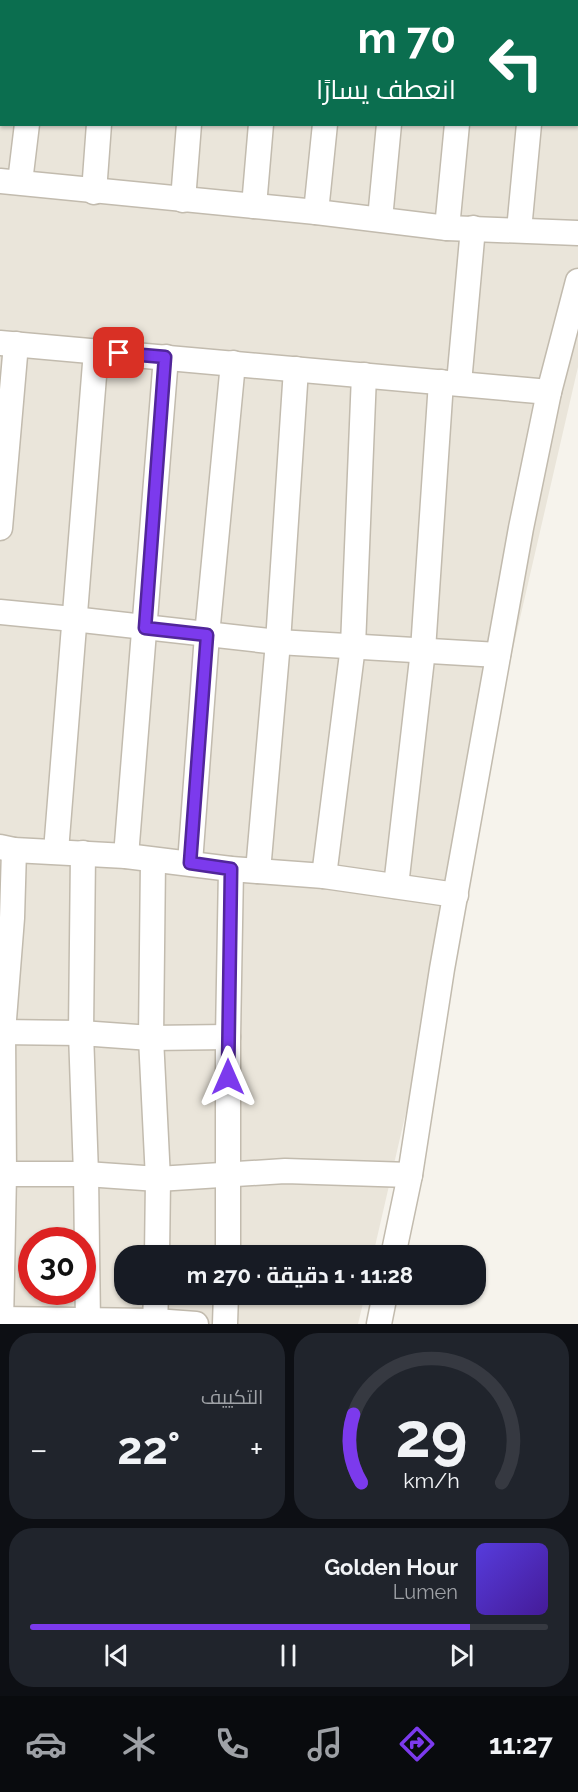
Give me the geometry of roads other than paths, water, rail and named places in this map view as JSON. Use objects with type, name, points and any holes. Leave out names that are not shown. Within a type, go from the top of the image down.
[{"type":"street","points":[[26,126],[10,181],[94,192],[316,212],[447,228],[578,233]]},
{"type":"street","points":[[94,192],[99,126]]},
{"type":"street","points":[[183,200],[189,126]]},
{"type":"street","points":[[254,206],[261,126]]},
{"type":"street","points":[[316,212],[325,126]]},
{"type":"street","points":[[380,219],[389,126]]},
{"type":"street","points":[[447,228],[457,126]]},
{"type":"street","points":[[519,230],[529,126]]},
{"type":"street","points":[[396,886],[450,383],[473,228]]},
{"type":"street","points":[[395,1245],[410,1175],[498,655],[549,392],[578,282]]},
{"type":"street","points":[[0,528],[8,343],[549,392]]},
{"type":"street","points":[[56,851],[96,351]]},
{"type":"street","points":[[126,856],[165,357]]},
{"type":"street","points":[[190,863],[207,635],[232,363]]},
{"type":"street","points":[[258,871],[278,642],[297,369]]},
{"type":"street","points":[[324,876],[353,646],[364,375]]},
{"type":"street","points":[[0,612],[278,642],[498,655]]},
{"type":"street","points":[[1,1324],[2,1032],[12,918],[7,849],[126,856],[231,869],[324,876],[456,895]]},
{"type":"street","points":[[83,853],[81,1033],[88,1322]]},
{"type":"street","points":[[153,860],[151,1038],[158,1179],[157,1245]]},
{"type":"street","points":[[228,1245],[231,869]]},
{"type":"street","points":[[2,1032],[81,1033],[151,1038],[228,1037]]},
{"type":"street","points":[[2,1174],[86,1174],[158,1179],[192,1175],[285,1171],[410,1175]]},
{"type":"street","points":[[155,1323],[156,1305]]},
{"type":"street","points":[[225,1324],[226,1305]]},
{"type":"street","points":[[379,1324],[383,1305]]},
{"type":"street","points":[[0,1319],[196,1324]]}]
